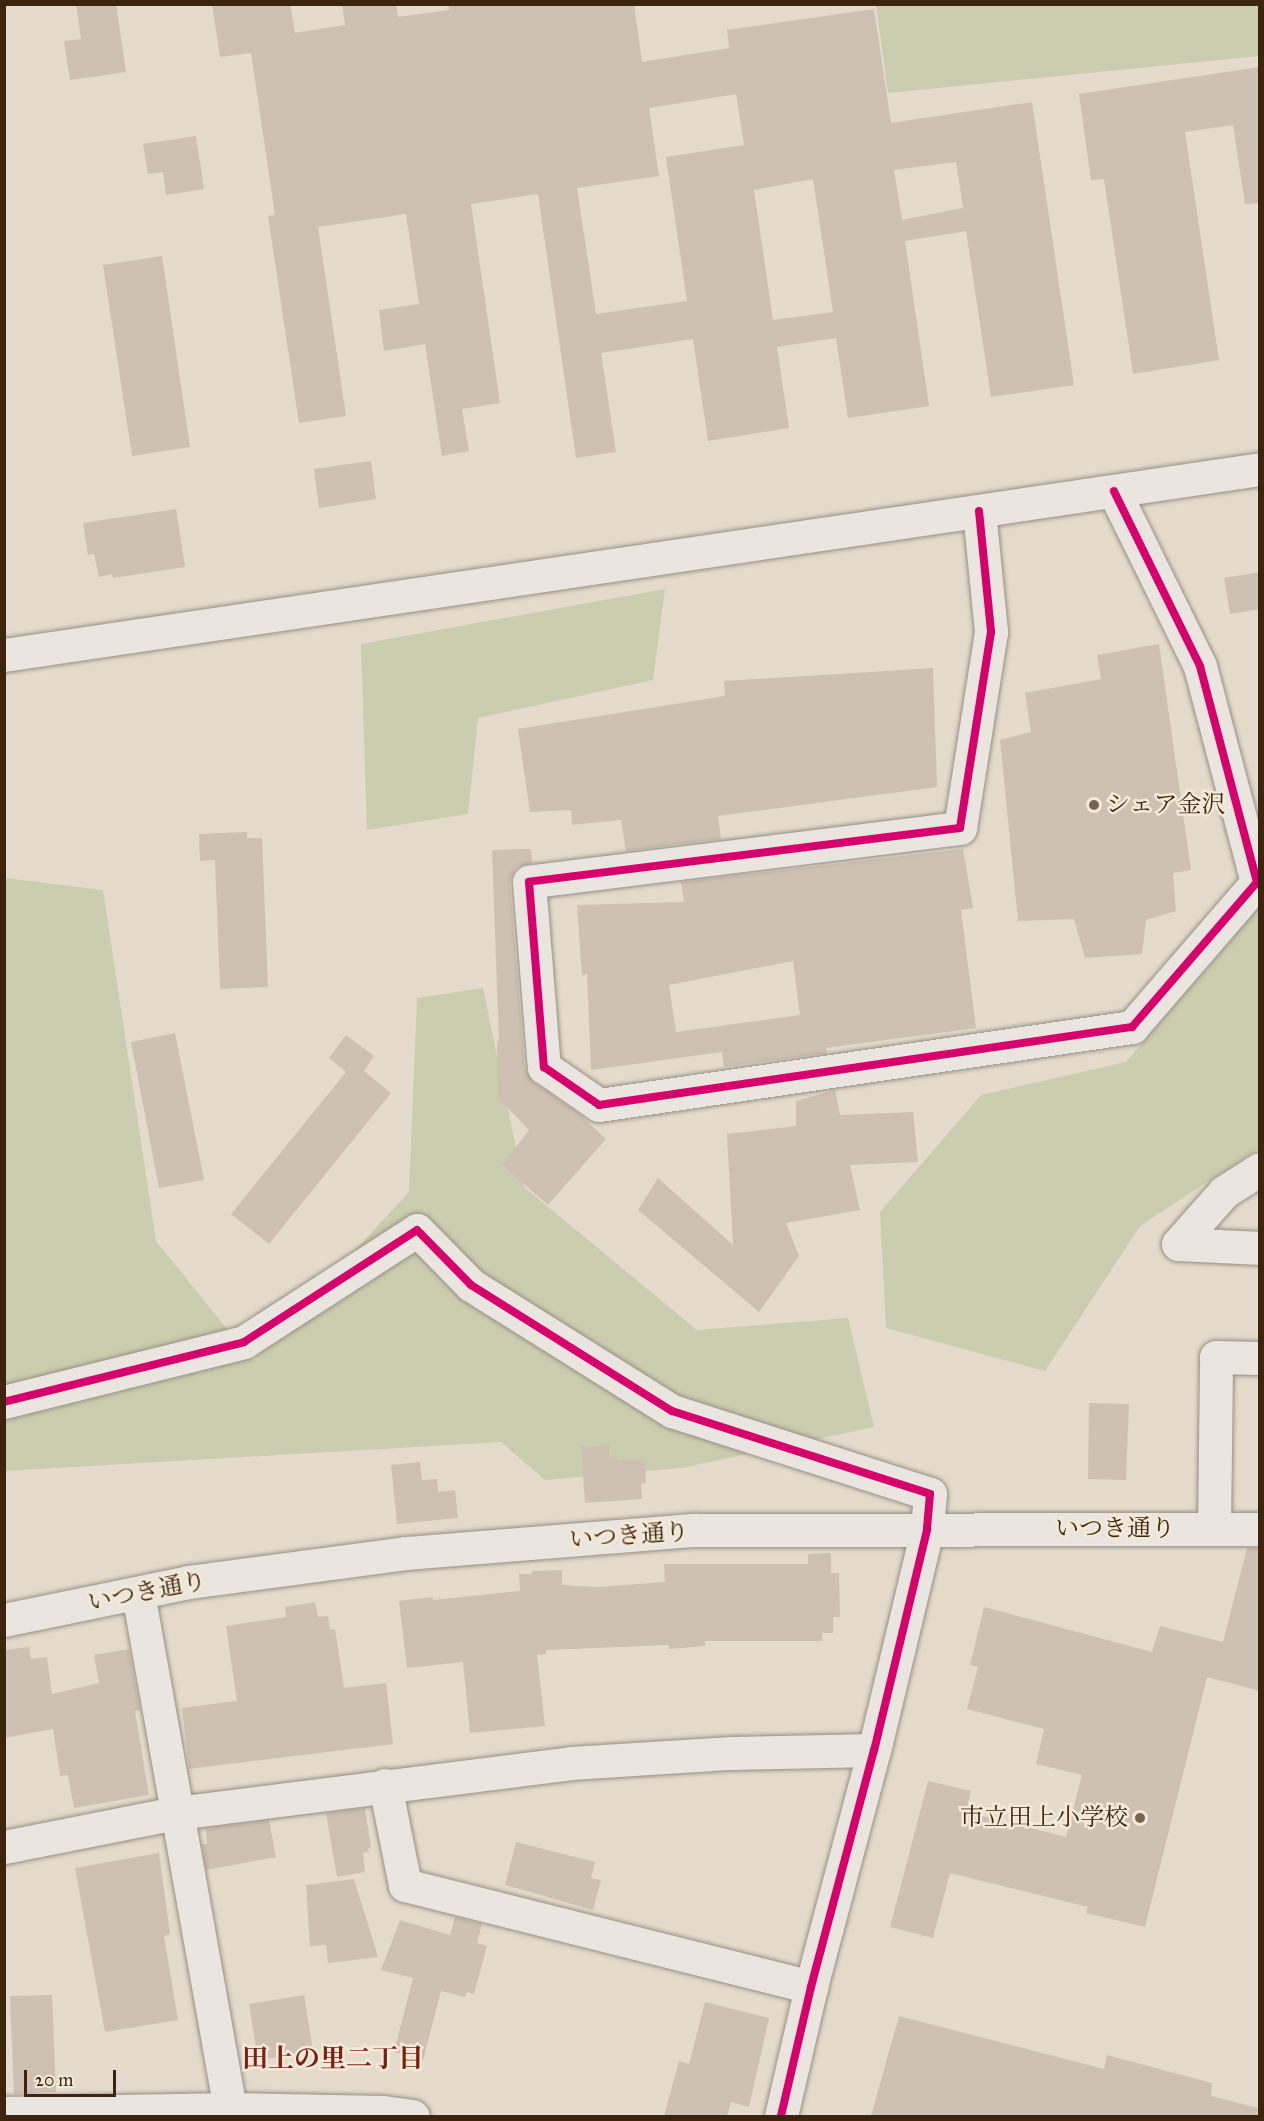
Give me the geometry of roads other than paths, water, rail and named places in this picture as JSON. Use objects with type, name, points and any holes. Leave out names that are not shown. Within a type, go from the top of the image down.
[{"type":"street","points":[[4,655],[1260,469]]},
{"type":"street","points":[[979,511],[991,632],[960,828],[530,882],[544,1067],[599,1105],[1132,1027],[1257,882],[1200,666],[1114,491]]},
{"type":"street","points":[[1260,1169],[1224,1192],[1178,1244],[1260,1248]]},
{"type":"street","points":[[4,1402],[244,1342],[417,1230],[471,1285],[672,1411],[930,1494],[927,1530],[874,1750],[811,1987],[781,2116]]},
{"type":"street","points":[[1214,1529],[1216,1357],[1260,1358]]},
{"type":"street","name":"いつき通り","points":[[4,1620],[189,1582],[406,1553],[683,1531],[1260,1529]]},
{"type":"street","points":[[138,1593],[229,2113]]},
{"type":"street","points":[[4,1847],[176,1813],[571,1763],[732,1753],[874,1750]]},
{"type":"street","points":[[385,1785],[405,1885],[811,1987]]},
{"type":"street","points":[[4,2113],[383,2112],[413,2116]]},
{"type":"place","name":"シェア金沢","points":[[1094,805]]},
{"type":"place","name":"市立田上小学校","points":[[1140,1818]]},
{"type":"district","name":"田上の里二丁目","points":[[333,2059]]}]
